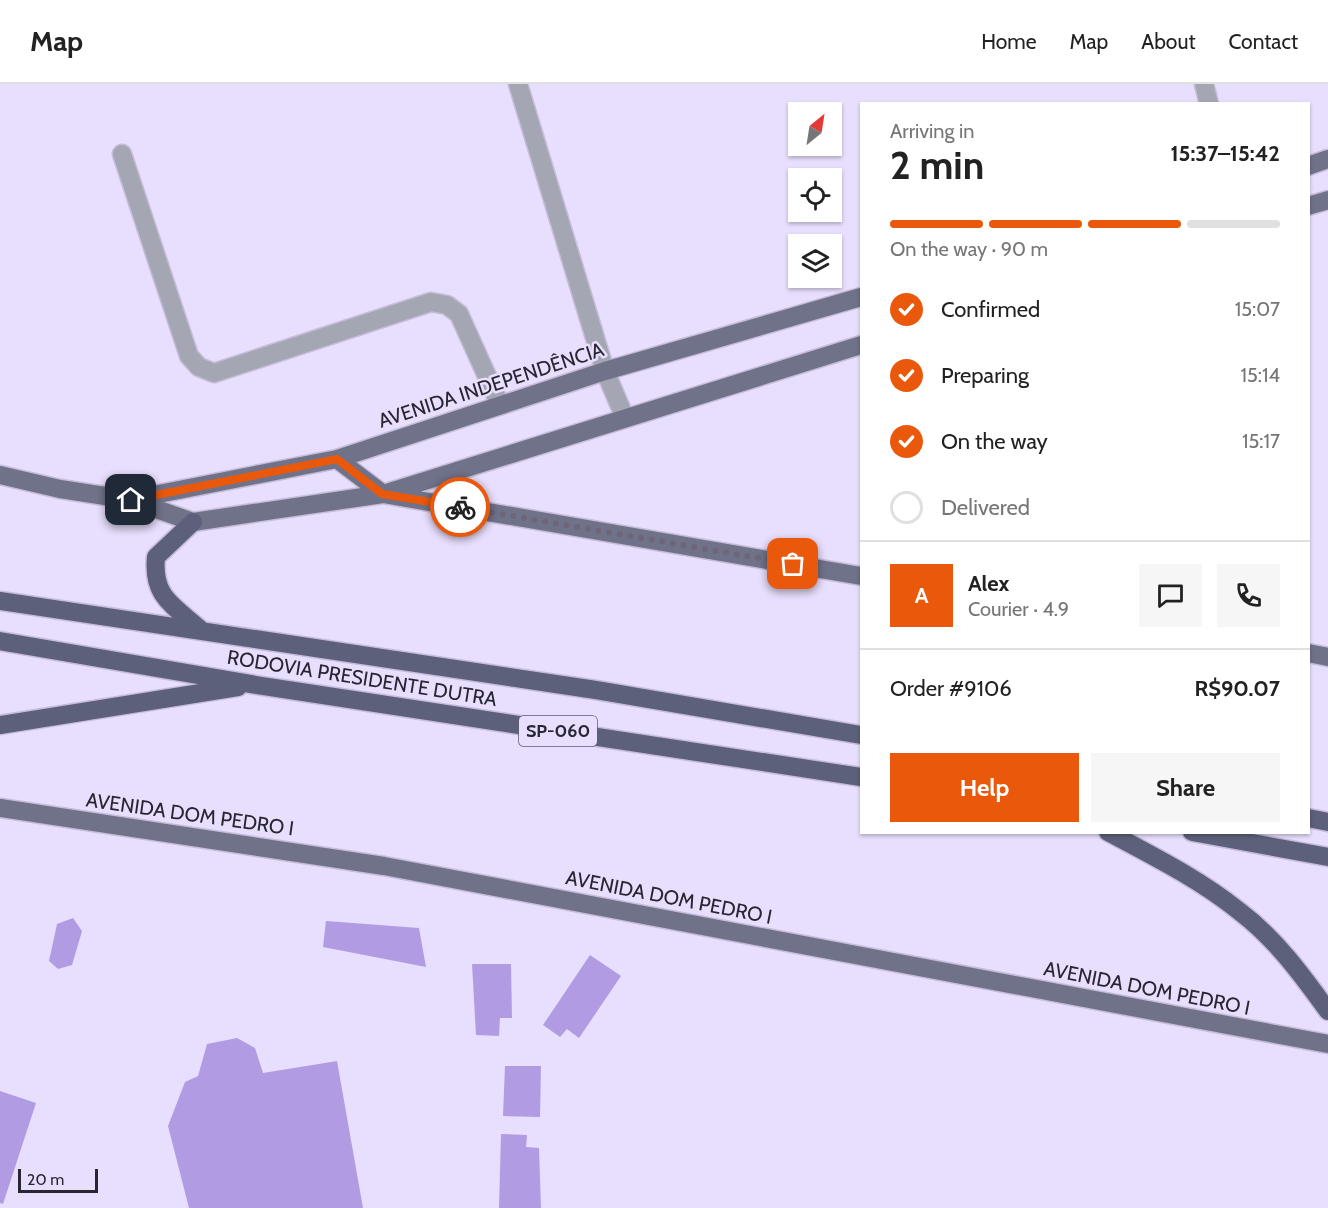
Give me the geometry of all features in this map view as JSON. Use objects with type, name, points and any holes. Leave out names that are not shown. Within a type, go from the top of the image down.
[{"type":"highway","points":[[193,522],[156,557],[154,578],[164,597],[201,630]]},
{"type":"highway","name":"RODOVIA PRESIDENTE DUTRA","points":[[0,601],[596,690],[860,735]]},
{"type":"highway","name":"RODOVIA PRESIDENTE DUTRA","points":[[0,641],[256,684],[860,777]]},
{"type":"highway","points":[[0,725],[256,684]]},
{"type":"highway","points":[[1310,818],[1328,822]]},
{"type":"highway","points":[[1112,834],[1188,876],[1240,911],[1275,943],[1328,1011]]},
{"type":"highway","points":[[1203,834],[1328,857]]},
{"type":"main road","points":[[1310,165],[1328,159]]},
{"type":"main road","points":[[1310,205],[1328,200]]},
{"type":"main road","name":"AVENIDA INDEPENDÊNCIA","points":[[131,500],[337,459],[605,371],[860,297]]},
{"type":"main road","points":[[0,475],[60,489],[131,500],[193,522],[382,494],[860,345]]},
{"type":"main road","points":[[337,459],[382,494],[860,576]]},
{"type":"main road","points":[[1310,653],[1328,657]]},
{"type":"main road","name":"AVENIDA DOM PEDRO I","points":[[0,808],[384,866],[1328,1044]]},
{"type":"lane","points":[[518,84],[605,371],[625,418]]},
{"type":"lane","points":[[1204,84],[1208,102]]},
{"type":"lane","points":[[122,154],[189,356],[199,368],[214,373],[431,302],[447,305],[459,314],[500,405]]},
{"type":"building","points":[[73,918],[82,931],[72,965],[58,969],[49,961],[57,924]]},
{"type":"building","points":[[326,921],[419,928],[426,967],[323,947]]},
{"type":"building","points":[[590,955],[621,976],[579,1038],[567,1029],[560,1037],[543,1025]]},
{"type":"building","points":[[472,964],[511,964],[512,1018],[500,1018],[499,1036],[476,1035]]},
{"type":"building","points":[[237,1038],[255,1048],[263,1073],[337,1061],[363,1208],[189,1208],[168,1126],[185,1082],[198,1076],[207,1044]]},
{"type":"building","points":[[505,1066],[541,1066],[540,1117],[503,1116]]},
{"type":"building","points":[[0,1091],[36,1103],[3,1204],[0,1203]]},
{"type":"building","points":[[501,1134],[527,1135],[526,1147],[539,1148],[541,1208],[499,1208]]},
{"type":"way so far","points":[[460,507],[793,564]]},
{"type":"route","points":[[131,500],[337,459],[382,494],[460,507]]}]
